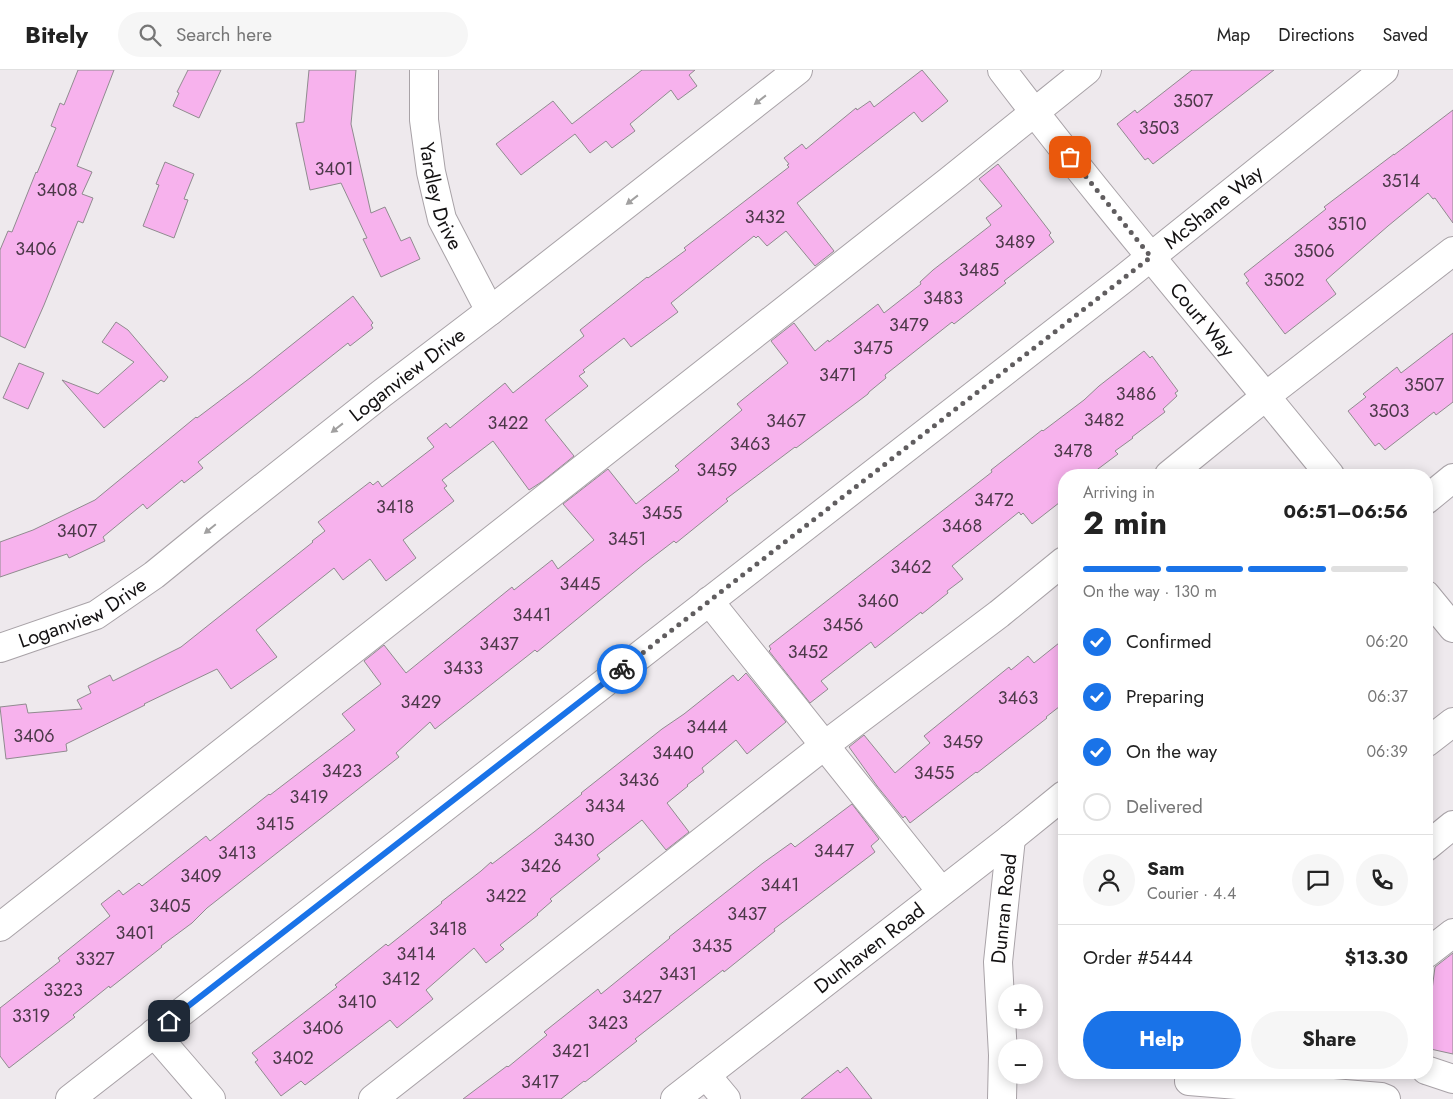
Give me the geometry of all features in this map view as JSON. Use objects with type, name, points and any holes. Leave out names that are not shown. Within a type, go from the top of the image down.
[{"type":"street","name":"Yardley Drive","points":[[424,70],[424,120],[431,172],[442,219],[490,311]]},
{"type":"street","name":"Loganview Drive","points":[[0,648],[96,615],[154,575],[365,406],[490,311],[798,70]]},
{"type":"street","name":"Court Way","points":[[1002,70],[1151,257],[1325,469]]},
{"type":"street","points":[[0,927],[911,211],[1087,70]]},
{"type":"street","name":"McShane Way","points":[[70,1099],[1151,257],[1384,70]]},
{"type":"street","points":[[1176,469],[1266,396],[1453,251]]},
{"type":"street","points":[[1433,494],[1453,478]]},
{"type":"street","points":[[373,1099],[825,745],[999,614],[1058,566]]},
{"type":"street","points":[[709,602],[941,891]]},
{"type":"street","points":[[1433,604],[1453,628]]},
{"type":"street","points":[[1433,738],[1453,722]]},
{"type":"street","name":"Dunhaven Road","points":[[675,1099],[1058,800]]},
{"type":"street","points":[[1433,841],[1453,825]]},
{"type":"street","name":"Dunran Road","points":[[1002,1099],[1003,1055],[998,962],[1011,838]]},
{"type":"street","points":[[1433,949],[1453,933]]},
{"type":"street","points":[[154,1033],[211,1099]]},
{"type":"street","points":[[1433,1072],[1453,1079]]},
{"type":"street","points":[[706,1075],[726,1099]]},
{"type":"street","points":[[1189,1084],[1386,1099]]},
{"type":"building","points":[[78,70],[114,70],[77,166],[92,172],[82,194],[93,198],[83,223],[78,221],[25,348],[0,336],[0,250],[8,231],[12,232],[56,128],[51,126],[60,103],[64,105]]},
{"type":"building","points":[[188,70],[221,70],[199,118],[173,106],[179,93],[177,92]]},
{"type":"building","points":[[309,70],[356,70],[351,124],[371,213],[385,207],[401,241],[410,237],[420,259],[381,277],[363,239],[367,238],[341,183],[310,190],[296,123],[304,122]]},
{"type":"building","points":[[642,70],[695,70],[689,75],[697,86],[678,100],[671,90],[630,124],[635,131],[612,148],[606,141],[590,153],[575,134],[521,175],[496,144],[553,101],[572,124]]},
{"type":"building","points":[[922,70],[948,101],[922,122],[914,112],[797,203],[834,251],[815,266],[786,231],[767,246],[758,236],[756,238],[754,236],[671,303],[678,312],[631,347],[624,338],[583,370],[585,372],[579,376],[588,386],[545,420],[574,456],[543,481],[529,490],[493,441],[442,480],[447,486],[444,488],[454,501],[403,540],[416,558],[386,581],[370,559],[343,580],[334,568],[256,630],[277,657],[231,689],[217,669],[66,744],[67,751],[6,759],[0,707],[26,704],[28,713],[82,709],[77,700],[91,693],[88,686],[110,675],[113,681],[181,647],[313,542],[325,531],[318,522],[370,482],[373,485],[378,481],[382,487],[434,447],[427,438],[446,423],[450,428],[505,383],[513,393],[584,336],[580,330],[647,277],[686,250],[684,248],[789,167],[784,158],[802,144],[806,149],[856,108],[857,110],[870,101],[874,107]]},
{"type":"building","points":[[1192,70],[1274,70],[1153,164],[1148,158],[1145,160],[1117,124],[1135,110],[1137,113]]},
{"type":"building","points":[[1453,110],[1453,223],[1435,198],[1433,199],[1428,193],[1326,280],[1336,294],[1285,334],[1246,283],[1249,281],[1244,274],[1326,209],[1324,207]]},
{"type":"building","points":[[165,162],[194,174],[184,199],[188,200],[174,238],[143,226],[159,185],[156,184]]},
{"type":"building","points":[[998,164],[1051,233],[1049,235],[1054,242],[1004,281],[1006,283],[954,324],[952,322],[885,375],[886,378],[868,394],[726,499],[728,501],[676,543],[674,541],[644,564],[537,652],[535,650],[435,729],[430,722],[396,753],[399,757],[207,908],[192,923],[162,947],[110,988],[109,986],[73,1015],[75,1017],[9,1068],[0,1056],[0,1008],[60,961],[58,958],[110,916],[101,904],[119,890],[123,895],[139,883],[142,886],[206,836],[210,841],[355,730],[342,714],[381,684],[364,661],[384,645],[406,673],[512,587],[514,590],[552,560],[558,569],[594,540],[563,504],[608,469],[636,504],[679,470],[675,466],[742,410],[737,404],[788,363],[771,341],[794,323],[815,351],[878,304],[884,313],[921,284],[920,282],[933,270],[991,225],[986,218],[1002,206],[979,179]]},
{"type":"building","points":[[353,296],[373,323],[371,325],[373,328],[350,346],[348,343],[198,462],[203,468],[184,483],[182,480],[147,509],[143,504],[103,537],[105,541],[69,558],[67,554],[0,577],[0,542],[33,530],[95,500],[196,417],[250,378]]},
{"type":"building","points":[[116,322],[128,330],[168,377],[164,382],[161,380],[104,428],[62,380],[98,394],[134,362],[102,342]]},
{"type":"building","points":[[1453,333],[1453,402],[1436,415],[1434,412],[1385,450],[1379,443],[1375,446],[1348,411],[1366,397],[1363,394],[1397,367],[1401,373]]},
{"type":"building","points":[[1144,351],[1150,358],[1152,356],[1178,391],[1175,393],[1177,396],[1163,409],[1165,412],[1115,451],[1118,454],[1098,469],[1058,469],[1058,504],[1032,524],[1023,513],[1021,515],[1019,512],[952,566],[963,579],[947,591],[948,593],[875,648],[871,642],[821,681],[828,689],[810,703],[769,651],[771,649],[769,646],[992,472],[991,470],[1042,430],[1084,400]]},
{"type":"building","points":[[19,363],[44,373],[28,409],[3,398]]},
{"type":"building","points":[[1058,644],[1058,708],[977,773],[910,823],[905,816],[903,818],[877,786],[849,747],[864,735],[895,773],[930,743],[924,736],[1009,667],[1011,670],[1028,656],[1034,663]]},
{"type":"building","points":[[746,673],[786,722],[747,754],[736,740],[702,768],[704,772],[667,803],[689,832],[666,850],[642,820],[597,855],[600,859],[550,899],[552,901],[538,915],[500,945],[504,949],[486,963],[474,948],[426,990],[433,999],[397,1028],[390,1020],[305,1085],[301,1081],[281,1096],[255,1062],[258,1060],[252,1053],[337,987],[335,985],[386,944],[388,946],[491,862],[492,864],[534,832],[662,729],[733,675],[738,681]]},
{"type":"building","points":[[852,804],[879,839],[871,846],[875,852],[774,929],[775,931],[724,972],[723,970],[635,1039],[637,1041],[585,1082],[561,1099],[463,1099],[508,1067],[547,1035],[544,1032],[598,989],[601,994],[669,937],[763,863],[791,843],[795,847]]},
{"type":"building","points":[[1453,953],[1453,1054],[1433,1050],[1433,982],[1435,967]]},
{"type":"building","points":[[847,1067],[872,1099],[801,1099],[838,1070],[840,1073]]},
{"type":"way so far","points":[[622,669],[1151,257],[1070,157]]},
{"type":"route","points":[[169,1021],[622,669]]}]
